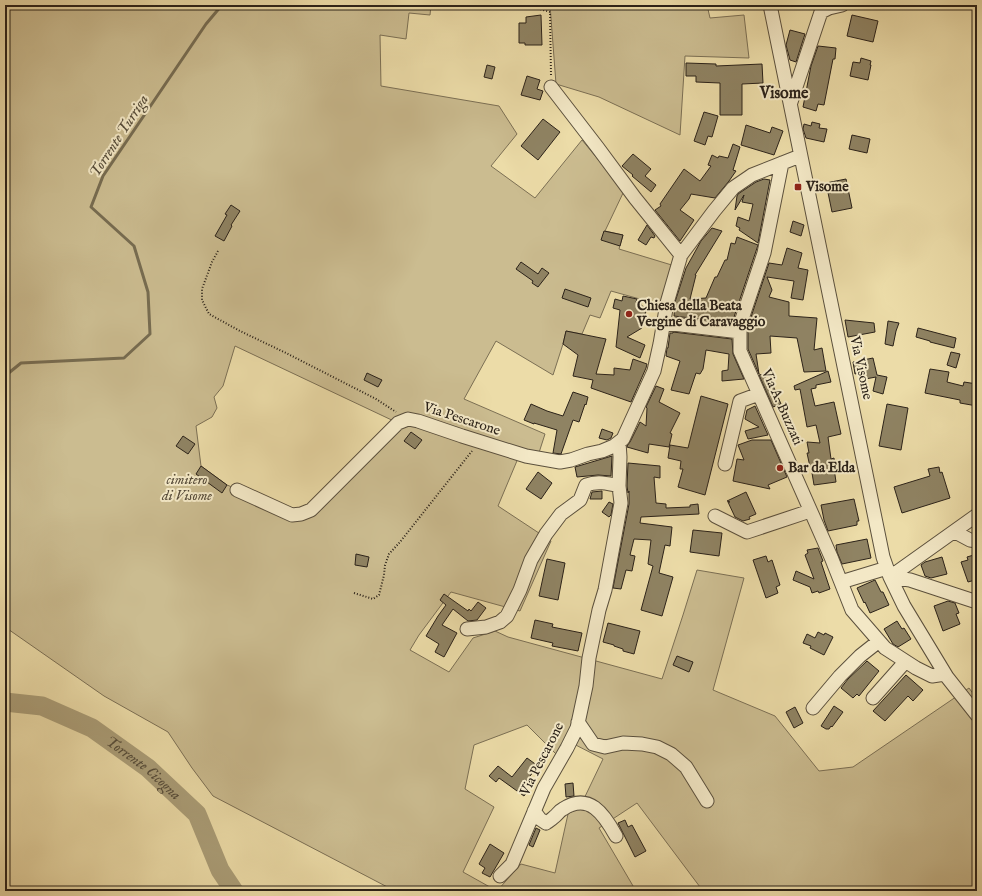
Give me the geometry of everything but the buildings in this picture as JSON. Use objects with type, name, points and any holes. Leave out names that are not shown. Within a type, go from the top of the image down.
[{"type":"street","name":"Via Visome","points":[[770,5],[883,557],[888,573],[904,606],[945,674],[977,715]]},
{"type":"street","points":[[791,103],[821,12],[829,8],[842,5]]},
{"type":"street","points":[[551,87],[635,198],[681,254]]},
{"type":"street","points":[[619,442],[623,439],[652,377],[660,344],[667,303],[681,254],[733,188],[752,175],[800,156]]},
{"type":"street","name":"Via A. Buzzati","points":[[782,163],[764,252],[740,324],[740,351],[831,557],[852,610],[884,648],[905,662],[932,676],[945,674]]},
{"type":"street","points":[[663,328],[740,332]]},
{"type":"street","points":[[725,464],[740,401],[759,394]]},
{"type":"street","name":"Via Pescarone","points":[[237,490],[292,515],[301,514],[311,510],[398,423],[408,419],[526,456],[560,462],[602,451],[619,442]]},
{"type":"street","name":"Via Pescarone","points":[[500,876],[512,864],[544,788],[577,728],[586,686],[594,631],[605,590],[621,504],[619,486],[619,442]]},
{"type":"street","points":[[467,629],[486,627],[500,622],[507,616],[520,590],[531,560],[546,534],[561,514],[580,500],[586,485],[594,482],[619,486]]},
{"type":"street","points":[[715,516],[747,532],[810,510]]},
{"type":"street","points":[[841,582],[888,573],[955,532],[977,515]]},
{"type":"street","points":[[955,532],[970,540],[977,541]]},
{"type":"street","points":[[888,573],[977,602]]},
{"type":"street","points":[[813,708],[840,676],[860,656],[879,641]]},
{"type":"street","points":[[873,698],[905,662]]},
{"type":"street","name":"Via Pescarone","points":[[578,722],[593,744],[605,748],[623,744],[642,744],[657,747],[671,754],[686,766],[707,801]]},
{"type":"street","name":"Via Pescarone","points":[[534,811],[540,819],[546,823],[561,810],[571,804],[582,802],[597,809],[607,821],[616,836]]},
{"type":"path","points":[[526,5],[550,12],[551,87]]},
{"type":"path","points":[[218,251],[212,262],[202,289],[202,300],[210,314],[240,331],[376,400],[408,419]]},
{"type":"path","points":[[354,593],[373,599],[379,595],[384,575],[384,565],[389,554],[479,442]]},
{"type":"green space","name":"cimitero di Visome","points":[[5,5],[431,5],[430,15],[409,13],[406,39],[380,35],[381,86],[499,106],[517,134],[491,166],[535,198],[582,140],[624,191],[605,231],[623,235],[619,249],[675,266],[665,306],[611,291],[600,318],[590,315],[582,334],[566,331],[553,375],[496,341],[464,399],[545,434],[536,462],[519,456],[498,506],[551,541],[520,611],[451,592],[419,635],[410,650],[449,672],[473,638],[495,631],[508,637],[662,679],[697,570],[744,578],[713,690],[775,716],[819,771],[853,767],[969,688],[977,699],[977,891],[703,891],[637,803],[599,828],[636,891],[497,891],[395,891],[213,796],[168,732],[104,696],[5,627]],"holes":[[[235,346],[398,423],[301,514],[227,485],[201,466],[196,426],[212,417],[217,408],[214,397],[223,386]],[[527,725],[557,755],[566,740],[603,759],[580,807],[568,814],[555,873],[521,864],[497,891],[463,872],[494,807],[465,789],[474,745]]]},
{"type":"green space","points":[[550,5],[707,5],[710,18],[744,15],[749,58],[685,56],[680,135],[599,97],[556,84]]},
{"type":"waterway","name":"Torrente Turriga","points":[[5,376],[21,363],[124,358],[150,334],[148,292],[134,246],[91,207],[103,176],[206,24],[222,5]]},
{"type":"waterway","name":"Torrente Cicogna","points":[[5,702],[42,706],[92,728],[148,768],[197,814],[220,870],[234,891]]},
{"type":"place","name":"Visome","points":[[798,187]]},
{"type":"place","name":"Chiesa della Beata Vergine di Caravaggio","points":[[629,314]]},
{"type":"place","name":"Bar da Elda","points":[[780,468]]},
{"type":"district","name":"Visome","points":[[784,94]]}]
